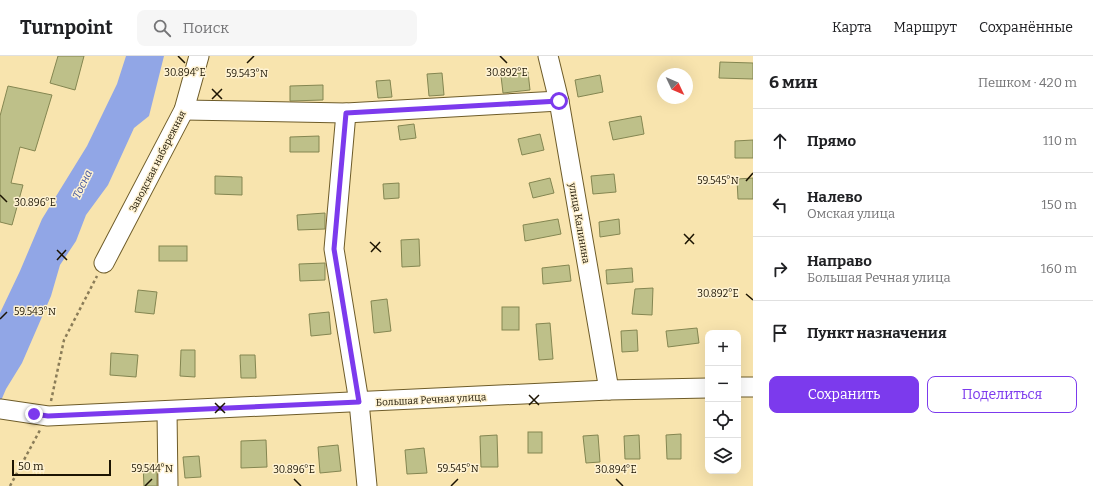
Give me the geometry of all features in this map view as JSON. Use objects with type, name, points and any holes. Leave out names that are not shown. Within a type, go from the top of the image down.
[{"type":"street","name":"Заводская набережная","points":[[104,263],[184,110],[199,56]]},
{"type":"street","name":"улица Калинина","points":[[548,56],[559,101],[609,390]]},
{"type":"street","points":[[184,110],[346,113],[559,101]]},
{"type":"street","points":[[346,113],[334,249],[359,402],[367,486]]},
{"type":"street","points":[[741,387],[753,387]]},
{"type":"street","name":"Большая Речная улица","points":[[0,409],[41,415],[167,411],[609,390],[705,388]]},
{"type":"street","points":[[167,411],[168,486]]},
{"type":"path","points":[[10,486],[41,415],[64,340],[104,263]]},
{"type":"water","name":"Тосна","points":[[126,56],[164,56],[149,116],[134,128],[108,185],[86,215],[76,241],[60,265],[51,296],[22,363],[6,389],[0,403],[0,313],[42,219],[87,146],[117,84]]},
{"type":"building","points":[[58,56],[84,56],[75,90],[50,83]]},
{"type":"building","points":[[720,62],[753,63],[753,79],[719,78]]},
{"type":"building","points":[[528,72],[530,90],[503,93],[501,76]]},
{"type":"building","points":[[442,73],[444,95],[429,96],[427,74]]},
{"type":"building","points":[[600,75],[603,92],[578,97],[575,80]]},
{"type":"building","points":[[390,80],[392,97],[378,98],[376,81]]},
{"type":"building","points":[[323,85],[323,100],[290,101],[290,86]]},
{"type":"building","points":[[8,86],[52,95],[35,151],[20,147],[11,183],[23,185],[12,225],[0,222],[0,116]]},
{"type":"building","points":[[641,116],[644,134],[613,140],[609,122]]},
{"type":"building","points":[[414,124],[416,138],[400,140],[398,126]]},
{"type":"building","points":[[540,134],[544,150],[522,155],[518,139]]},
{"type":"building","points":[[319,136],[319,152],[290,152],[290,137]]},
{"type":"building","points":[[753,140],[753,158],[735,158],[735,141]]},
{"type":"building","points":[[614,174],[616,192],[593,194],[591,176]]},
{"type":"building","points":[[215,176],[242,177],[242,195],[215,194]]},
{"type":"building","points":[[550,178],[554,193],[533,198],[529,183]]},
{"type":"building","points":[[753,178],[753,199],[738,199],[737,179]]},
{"type":"building","points":[[399,183],[399,198],[384,199],[383,184]]},
{"type":"building","points":[[325,213],[325,229],[298,230],[297,215]]},
{"type":"building","points":[[558,219],[561,234],[525,241],[523,225]]},
{"type":"building","points":[[619,219],[620,234],[600,237],[599,222]]},
{"type":"building","points":[[419,239],[420,266],[402,267],[401,240]]},
{"type":"building","points":[[159,246],[187,246],[187,261],[159,261]]},
{"type":"building","points":[[325,263],[325,280],[300,281],[299,264]]},
{"type":"building","points":[[569,265],[571,281],[543,284],[542,268]]},
{"type":"building","points":[[632,268],[633,282],[607,284],[606,270]]},
{"type":"building","points":[[653,288],[652,315],[632,314],[635,289]]},
{"type":"building","points":[[138,290],[157,292],[154,314],[135,312]]},
{"type":"building","points":[[387,299],[391,331],[374,333],[371,301]]},
{"type":"building","points":[[502,307],[519,307],[519,330],[502,330]]},
{"type":"building","points":[[329,312],[331,334],[311,336],[309,314]]},
{"type":"building","points":[[550,323],[553,359],[539,360],[536,324]]},
{"type":"building","points":[[697,328],[699,343],[668,347],[666,331]]},
{"type":"building","points":[[637,330],[638,351],[622,352],[621,331]]},
{"type":"building","points":[[181,350],[195,350],[195,377],[180,376]]},
{"type":"building","points":[[111,353],[138,355],[136,377],[110,375]]},
{"type":"building","points":[[240,355],[255,355],[256,378],[241,378]]},
{"type":"building","points":[[528,432],[542,432],[542,453],[528,453]]},
{"type":"building","points":[[681,434],[681,459],[667,459],[666,435]]},
{"type":"building","points":[[497,435],[498,467],[481,467],[480,436]]},
{"type":"building","points":[[598,435],[600,462],[586,463],[583,436]]},
{"type":"building","points":[[639,435],[640,459],[625,459],[624,436]]},
{"type":"building","points":[[266,440],[267,467],[241,468],[241,441]]},
{"type":"building","points":[[338,445],[341,471],[320,473],[318,447]]},
{"type":"building","points":[[424,448],[427,473],[407,474],[405,450]]},
{"type":"building","points":[[199,456],[201,477],[185,478],[183,457]]},
{"type":"building","points":[[143,465],[157,465],[157,486],[144,486]]},
{"type":"route","points":[[34,414],[48,416],[359,402],[334,249],[346,113],[559,101]]}]
